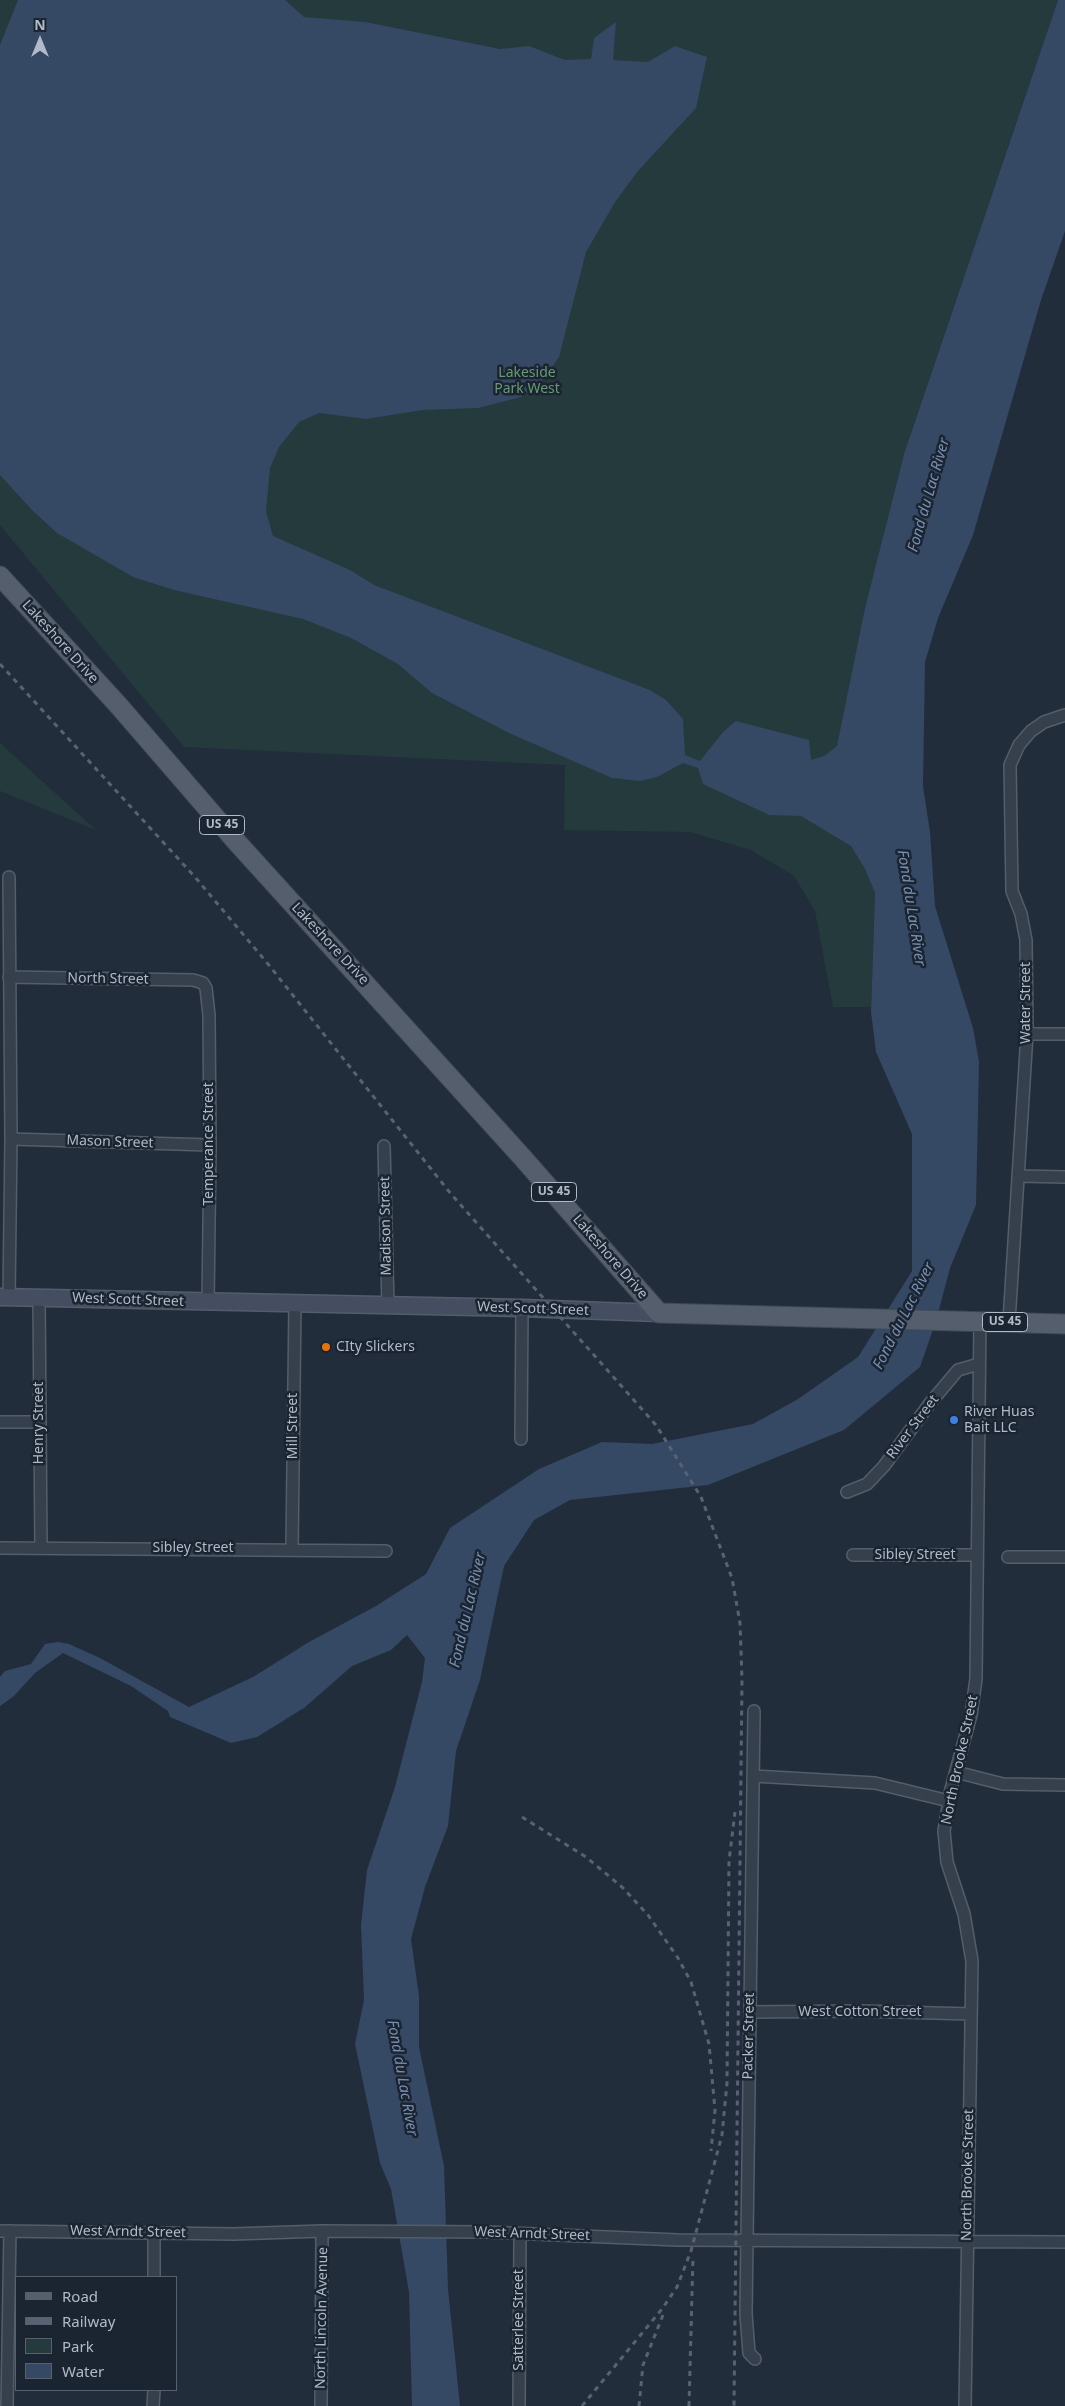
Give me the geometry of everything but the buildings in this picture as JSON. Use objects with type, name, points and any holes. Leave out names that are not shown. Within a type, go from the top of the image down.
[{"type":"main road","name":"Lakeshore Drive","points":[[0,576],[119,706],[240,846],[522,1156],[659,1314]]},
{"type":"main road","name":"West Scott Street","points":[[4,1297],[208,1303],[522,1308],[659,1314],[1065,1324]]},
{"type":"street","name":"Water Street","points":[[1008,1322],[1027,1034],[1026,940],[1021,914],[1012,891],[1010,765],[1018,745],[1031,731],[1044,722],[1065,715]]},
{"type":"street","points":[[4,1297],[11,1139],[9,877]]},
{"type":"street","name":"North Street","points":[[9,978],[194,980],[205,986]]},
{"type":"street","name":"Temperance Street","points":[[205,986],[209,1010],[208,1303]]},
{"type":"street","points":[[1027,1034],[1065,1034]]},
{"type":"street","name":"Mason Street","points":[[11,1139],[210,1145]]},
{"type":"street","name":"Madison Street","points":[[384,1146],[388,1306]]},
{"type":"street","points":[[1019,1176],[1065,1177]]},
{"type":"street","name":"Henry Street","points":[[39,1297],[40,1548]]},
{"type":"street","name":"Mill Street","points":[[292,1548],[295,1303]]},
{"type":"street","points":[[521,1438],[522,1308]]},
{"type":"street","name":"North Brooke Street","points":[[965,2406],[972,1961],[964,1914],[945,1848],[945,1824],[974,1699],[977,1646],[980,1321]]},
{"type":"street","name":"River Street","points":[[847,1492],[867,1484],[884,1466],[931,1402],[958,1370],[979,1364]]},
{"type":"street","points":[[0,1422],[39,1422]]},
{"type":"street","name":"Sibley Street","points":[[0,1548],[292,1548],[386,1551]]},
{"type":"street","name":"Sibley Street","points":[[853,1555],[977,1555]]},
{"type":"street","points":[[1008,1557],[1065,1557]]},
{"type":"street","name":"Packer Street","points":[[754,1711],[746,2241],[747,2342],[749,2353],[755,2359]]},
{"type":"street","points":[[956,1772],[1003,1784],[1065,1785]]},
{"type":"street","points":[[754,1776],[870,1782],[949,1801]]},
{"type":"street","name":"West Cotton Street","points":[[750,2012],[860,2011],[971,2014]]},
{"type":"street","points":[[5,2231],[7,2406]]},
{"type":"street","name":"West Arndt Street","points":[[5,2231],[234,2234],[322,2231],[486,2232],[520,2235],[746,2241],[1065,2242]]},
{"type":"street","name":"North Lincoln Avenue","points":[[321,2406],[322,2231]]},
{"type":"street","points":[[154,2233],[154,2276]]},
{"type":"street","name":"Satterlee Street","points":[[519,2406],[520,2235]]},
{"type":"street","points":[[154,2391],[154,2406]]},
{"type":"green space","name":"Lakeside Park West","points":[[0,0],[1058,0],[904,454],[865,608],[851,846],[865,869],[875,893],[871,1007],[833,1007],[815,911],[794,876],[751,850],[690,832],[564,830],[565,765],[184,747],[0,525]]},
{"type":"green space","points":[[0,743],[96,830],[0,791]]},
{"type":"water","name":"Fond du Lac River","points":[[18,0],[285,0],[304,17],[365,22],[500,49],[529,46],[565,60],[591,59],[594,38],[616,22],[613,60],[648,62],[675,46],[707,57],[696,108],[638,171],[615,202],[586,252],[559,357],[544,379],[521,397],[478,408],[423,410],[366,419],[319,413],[299,422],[279,447],[270,468],[266,511],[273,536],[350,570],[374,585],[650,690],[666,700],[683,719],[685,755],[700,761],[723,732],[736,721],[809,740],[811,760],[824,756],[837,746],[865,608],[904,454],[1058,0],[1065,0],[1065,231],[1041,300],[973,535],[938,618],[925,662],[923,786],[930,832],[935,906],[973,1028],[979,1062],[976,1205],[950,1268],[936,1321],[920,1367],[844,1430],[708,1485],[570,1500],[534,1520],[504,1566],[480,1680],[456,1751],[448,1826],[425,1887],[411,1939],[419,1996],[419,2047],[444,2166],[448,2289],[460,2406],[412,2406],[409,2292],[391,2189],[380,2163],[355,2044],[364,2000],[361,1925],[367,1870],[395,1787],[422,1682],[425,1658],[407,1635],[391,1650],[352,1666],[304,1708],[257,1737],[231,1743],[170,1717],[168,1711],[131,1686],[63,1653],[35,1673],[14,1696],[0,1706],[0,1677],[5,1671],[31,1664],[45,1644],[58,1642],[69,1644],[100,1658],[189,1707],[253,1677],[309,1642],[376,1606],[426,1574],[450,1528],[539,1469],[602,1442],[652,1444],[753,1424],[798,1399],[858,1357],[912,1271],[912,1134],[876,1052],[871,1012],[875,893],[865,869],[851,846],[801,816],[769,815],[703,784],[698,768],[683,763],[657,777],[640,781],[612,778],[509,733],[432,693],[398,664],[351,638],[303,619],[174,590],[133,577],[57,533],[32,510],[0,475],[0,45]]},
{"type":"railway","points":[[0,664],[195,877],[268,964],[451,1194],[656,1425],[701,1497],[732,1578],[740,1623],[742,1680],[734,2406]]},
{"type":"railway","points":[[582,2406],[662,2309],[677,2287],[691,2251],[722,2135],[727,2083],[729,1861],[735,1812]]},
{"type":"railway","points":[[522,1817],[586,1857],[622,1887],[648,1915],[678,1958],[691,1982],[709,2044],[715,2110],[711,2151]]},
{"type":"railway","points":[[689,2406],[693,2257]]},
{"type":"railway","points":[[639,2406],[643,2365],[663,2315]]},
{"type":"place","name":"CIty Slickers","points":[[326,1347]]},
{"type":"place","name":"River Huas Bait LLC","points":[[954,1420]]}]
